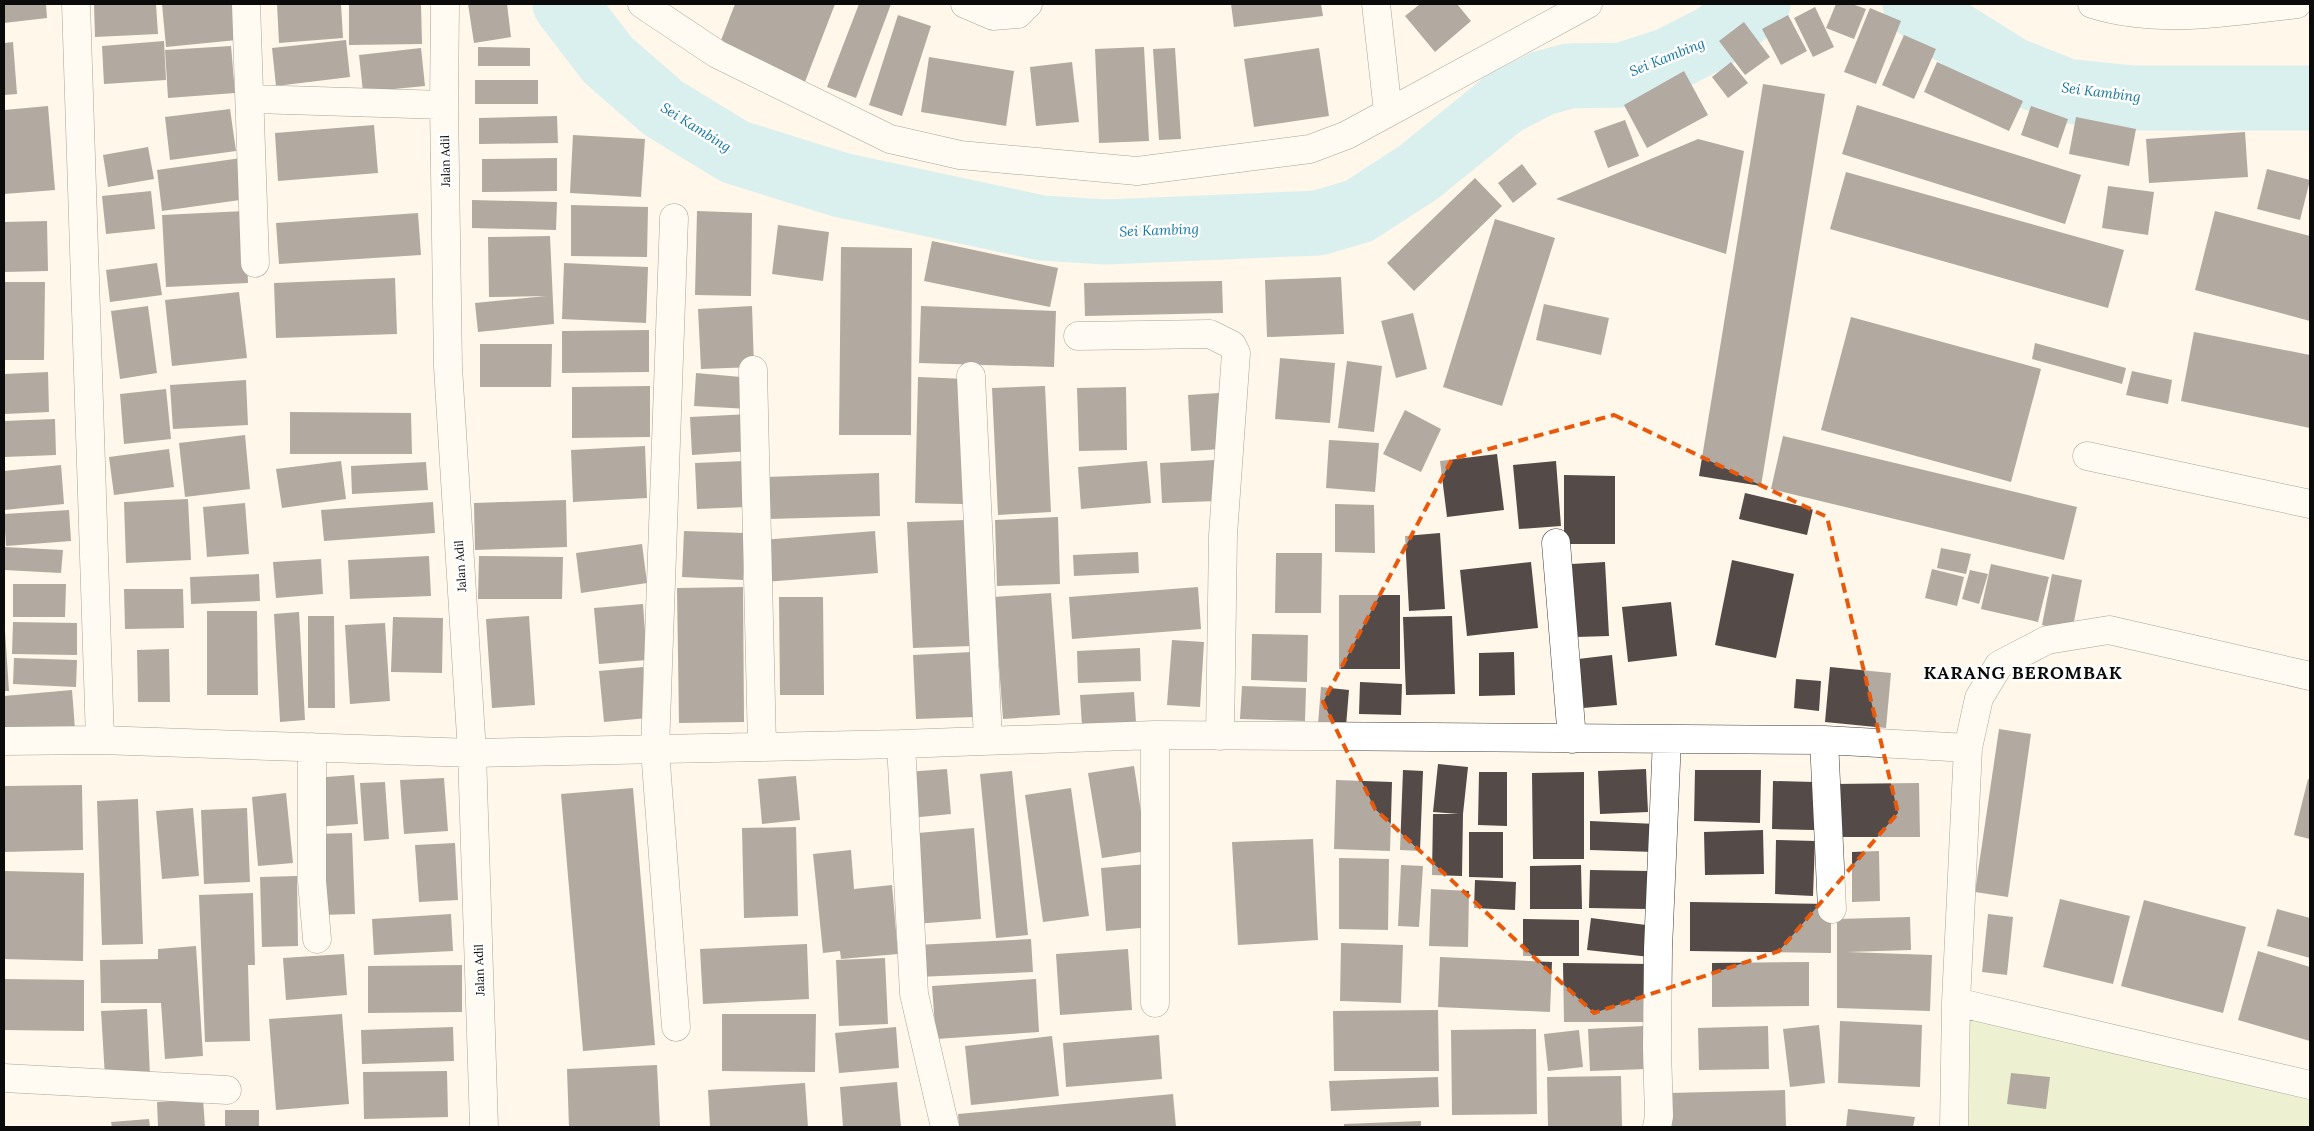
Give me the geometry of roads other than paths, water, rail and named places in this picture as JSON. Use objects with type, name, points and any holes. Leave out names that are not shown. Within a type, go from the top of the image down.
[{"type":"street","points":[[76,4],[100,740]]},
{"type":"street","points":[[246,4],[251,99],[255,263]]},
{"type":"street","name":"Jalan Adil","points":[[445,4],[444,105],[448,367],[472,753],[484,1127]]},
{"type":"street","points":[[642,4],[717,54],[890,138],[960,155],[1137,171],[1310,149],[1347,135],[1563,10],[1588,4]]},
{"type":"street","points":[[965,4],[993,16],[1018,14],[1028,4]]},
{"type":"street","points":[[1376,4],[1388,112]]},
{"type":"street","points":[[2092,4],[2160,10],[2298,4]]},
{"type":"street","points":[[251,99],[444,105]]},
{"type":"street","points":[[674,218],[655,750],[676,1027]]},
{"type":"street","points":[[1078,336],[1210,334],[1232,345],[1236,353],[1223,536],[1220,736]]},
{"type":"street","points":[[753,370],[762,745]]},
{"type":"street","points":[[970,376],[988,740]]},
{"type":"street","points":[[2087,456],[2310,504]]},
{"type":"street","points":[[1556,543],[1572,738]]},
{"type":"street","points":[[1954,1127],[1956,1002],[1968,748],[1979,698],[1999,665],[2047,640],[2109,630],[2310,676]]},
{"type":"street","points":[[4,741],[100,740],[472,753],[655,750],[762,745],[901,744],[1155,735],[1824,740],[1968,748]]},
{"type":"street","points":[[1155,735],[1155,1003]]},
{"type":"street","points":[[1657,1127],[1659,1116],[1657,1049],[1658,949],[1668,739]]},
{"type":"street","points":[[1824,740],[1832,909]]},
{"type":"street","points":[[901,744],[914,994],[945,1127]]},
{"type":"street","points":[[312,747],[312,880],[318,939]]},
{"type":"street","points":[[1956,1002],[2310,1085]]},
{"type":"street","points":[[4,1078],[227,1090]]},
{"type":"waterway","name":"Sei Kambing","points":[[565,4],[608,60],[663,108],[735,152],[841,185],[1042,228],[1106,232],[1318,223],[1359,211],[1419,172],[1504,103],[1543,83],[1569,76],[1623,75],[1669,60],[1714,37],[1758,4]]},
{"type":"waterway","name":"Sei Kambing","points":[[1915,4],[1939,24],[2013,70],[2066,91],[2133,98],[2310,98]]},
{"type":"district","name":"KARANG BEROMBAK","points":[[2023,672]]}]
